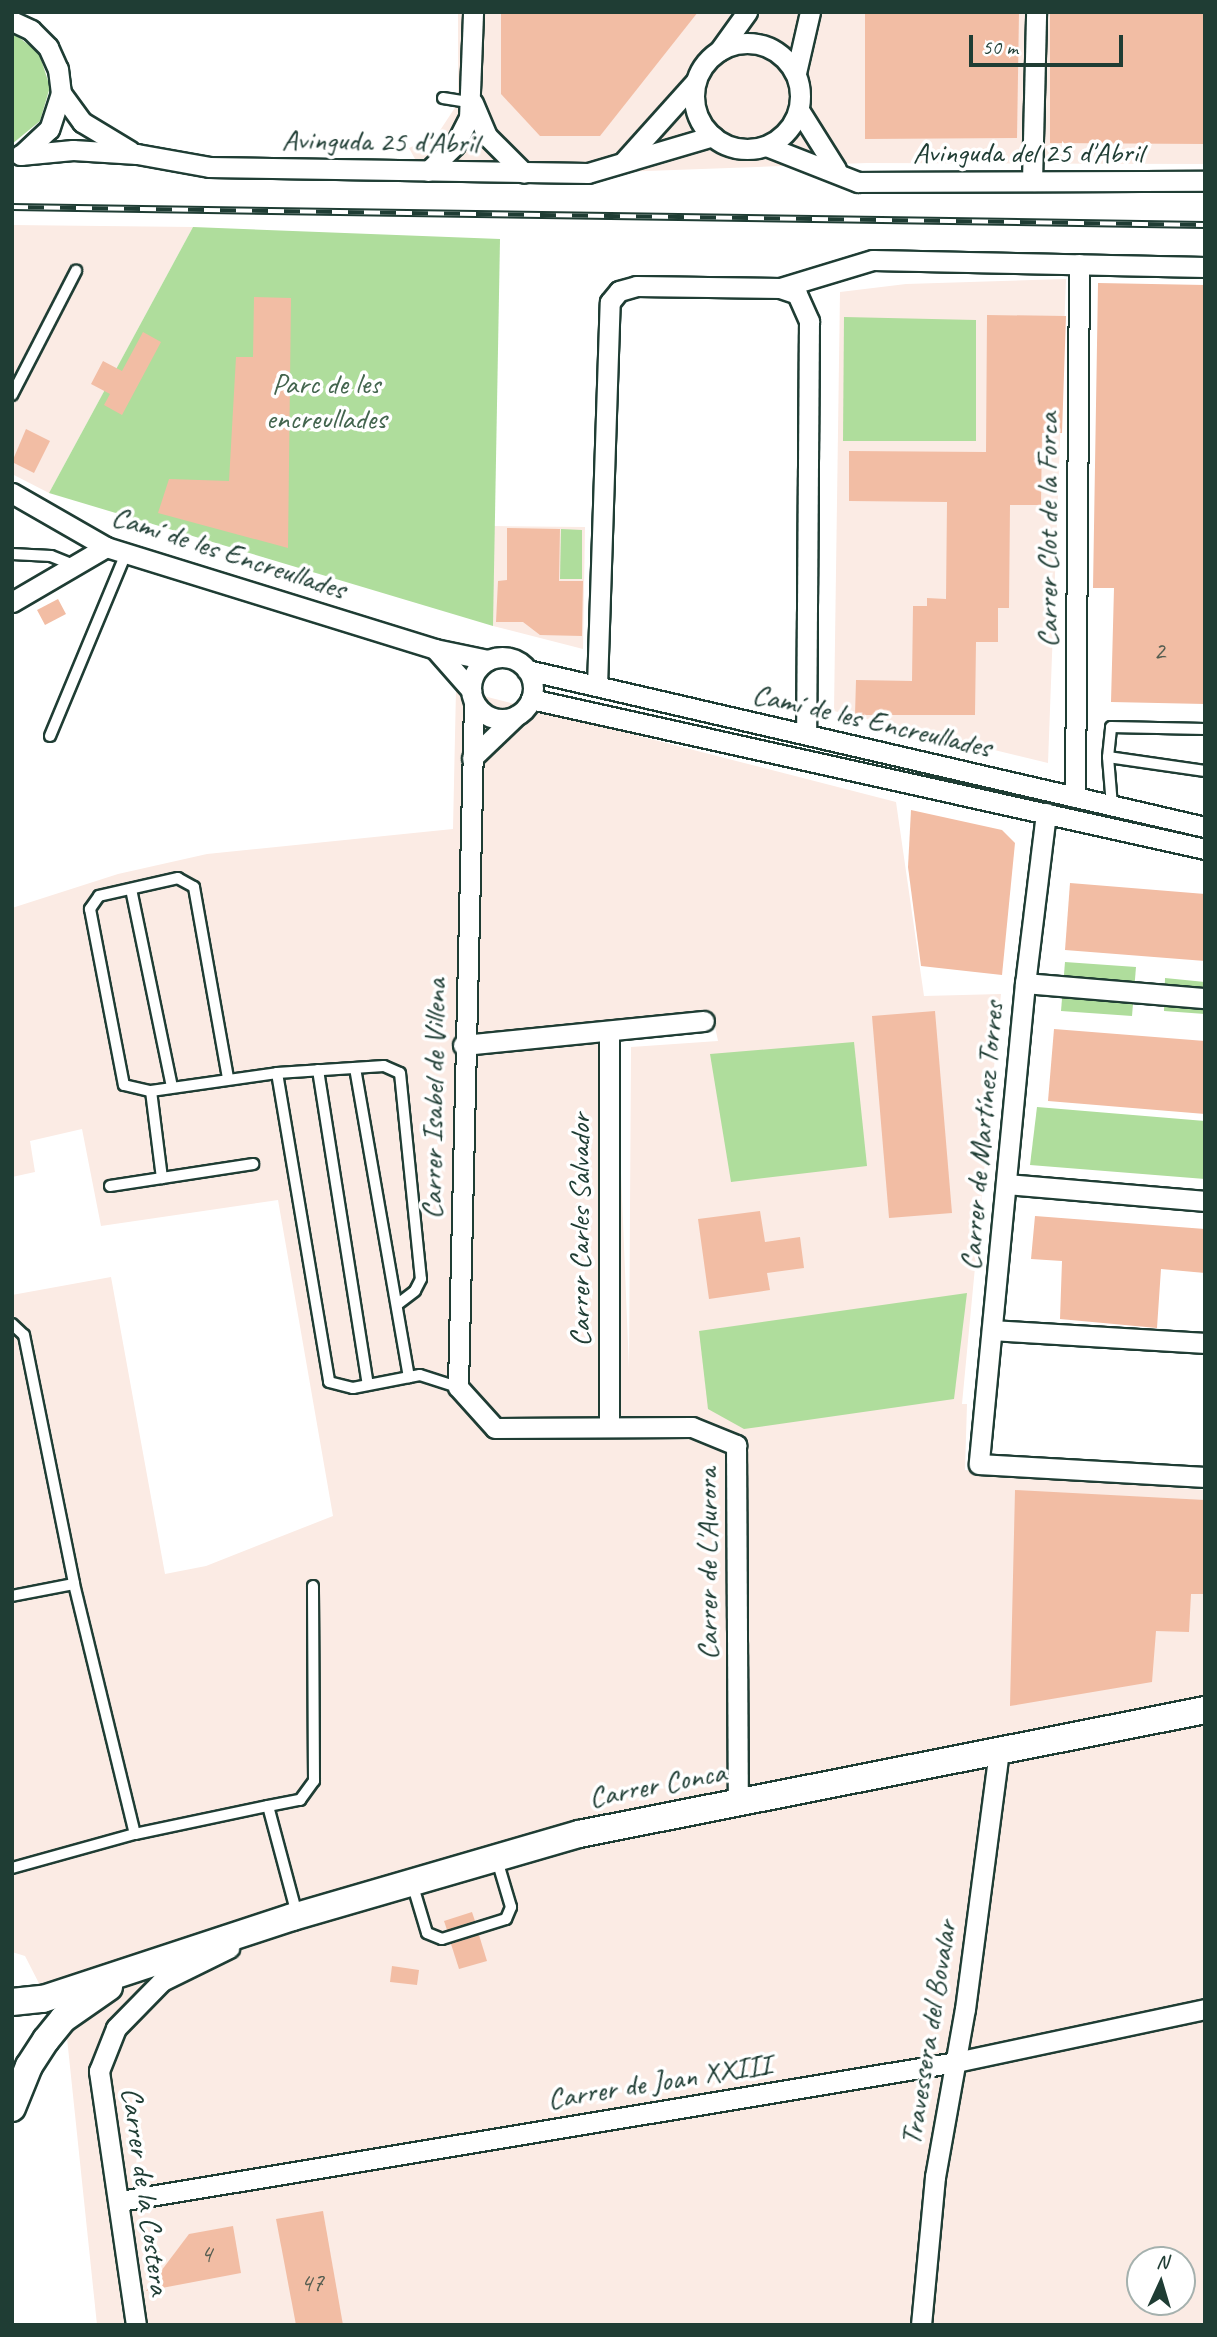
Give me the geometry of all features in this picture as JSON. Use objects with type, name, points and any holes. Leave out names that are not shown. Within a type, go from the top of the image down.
[{"type":"street","points":[[473,12],[473,103],[487,136],[524,173]]},
{"type":"street","points":[[622,164],[696,81],[705,63],[719,51],[747,12]]},
{"type":"street","points":[[810,12],[796,73],[799,110],[825,156],[851,180]]},
{"type":"street","points":[[1032,181],[1036,12]]},
{"type":"street","points":[[12,21],[31,30],[48,47],[58,69],[61,93],[49,129],[16,156]]},
{"type":"street","points":[[719,51],[747,42],[762,45],[787,60],[796,73]]},
{"type":"street","points":[[696,81],[695,105],[713,136],[738,148],[766,146],[787,132],[799,110]]},
{"type":"street","name":"Avinguda 25 d'Abril","points":[[61,93],[74,113],[94,132],[137,155]]},
{"type":"street","points":[[428,171],[454,145],[473,103]]},
{"type":"street","name":"Avinguda 25 d'Abril","points":[[16,156],[73,150],[137,155],[209,167],[597,172],[713,136]]},
{"type":"street","name":"Avinguda del 25 d'Abril","points":[[766,146],[851,180],[1205,181]]},
{"type":"street","points":[[780,288],[873,260],[1205,268]]},
{"type":"street","name":"Carrer Clot de la Forca","points":[[1075,797],[1079,264]]},
{"type":"street","points":[[597,687],[610,302],[619,291],[636,286],[780,288],[797,293],[809,321],[806,734]]},
{"type":"street","name":"Camí de les Encreullades","points":[[12,493],[106,547],[435,649],[488,660]]},
{"type":"street","points":[[12,602],[106,547]]},
{"type":"street","points":[[435,649],[489,716],[518,714]]},
{"type":"street","points":[[472,758],[531,699],[527,670],[510,658],[488,660],[475,672],[473,696]]},
{"type":"street","name":"Camí de les Encreullades","points":[[527,670],[1205,827]]},
{"type":"street","name":"Carrer Isabel de Villena","points":[[458,1387],[463,1045],[473,696]]},
{"type":"street","name":"Camí de les Encreullades","points":[[531,699],[1205,849]]},
{"type":"street","name":"Carrer de Martínez Torres","points":[[1046,813],[1025,983],[979,1464],[1205,1477]]},
{"type":"street","points":[[1025,983],[1205,998]]},
{"type":"street","points":[[463,1045],[704,1021]]},
{"type":"street","name":"Carrer Carles Salvador","points":[[609,1032],[609,1427]]},
{"type":"street","points":[[1007,1184],[1205,1201]]},
{"type":"street","points":[[992,1330],[1205,1343]]},
{"type":"street","name":"Carrer de L'Aurora","points":[[458,1387],[495,1428],[692,1427],[736,1445],[738,1802]]},
{"type":"street","name":"Carrer Conca","points":[[12,2002],[43,1999],[134,1972],[295,1916],[579,1834],[1205,1710]]},
{"type":"street","name":"Travessera del Bovalar","points":[[921,2325],[935,2177],[956,2062],[999,1752]]},
{"type":"street","name":"Carrer de la Costera","points":[[135,2325],[120,2201],[99,2071],[116,2028],[162,1980],[295,1916]]},
{"type":"street","name":"Carrer Conca","points":[[12,2108],[29,2066],[63,2019],[134,1972]]},
{"type":"street","name":"Carrer de Joan XXIII","points":[[120,2201],[956,2062],[1205,2009]]},
{"type":"lane","points":[[443,98],[473,103]]},
{"type":"lane","points":[[12,396],[76,271]]},
{"type":"lane","points":[[50,736],[125,553]]},
{"type":"lane","points":[[12,554],[51,556],[74,566]]},
{"type":"lane","points":[[1112,806],[1108,757],[1111,727],[1205,729]]},
{"type":"lane","points":[[1108,757],[1205,771]]},
{"type":"lane","points":[[228,1078],[194,887],[178,878],[99,896],[90,909],[124,1085],[151,1091],[228,1078],[384,1066],[400,1073],[405,1093],[421,1279],[415,1291],[398,1304]]},
{"type":"lane","points":[[131,889],[172,1087]]},
{"type":"lane","points":[[355,1068],[409,1377]]},
{"type":"lane","points":[[318,1070],[369,1384]]},
{"type":"lane","points":[[277,1073],[323,1362],[329,1382],[353,1388],[420,1375],[458,1387]]},
{"type":"lane","points":[[151,1091],[162,1178]]},
{"type":"lane","points":[[110,1186],[253,1164]]},
{"type":"lane","points":[[12,1324],[24,1335],[74,1584],[135,1835]]},
{"type":"lane","points":[[12,1596],[74,1584]]},
{"type":"lane","points":[[12,1868],[135,1835],[300,1800],[314,1782],[313,1586]]},
{"type":"lane","points":[[268,1806],[295,1916]]},
{"type":"lane","points":[[412,1882],[427,1934],[442,1939],[506,1919],[511,1907],[496,1858]]},
{"type":"shaded area","points":[[458,12],[1205,12],[1205,164],[867,163],[426,179],[409,148],[437,135],[458,103]]},
{"type":"shaded area","points":[[12,225],[193,227],[49,493],[12,474]]},
{"type":"shaded area","points":[[1066,279],[1048,763],[834,711],[840,292],[906,284]]},
{"type":"shaded area","points":[[493,526],[585,527],[583,649],[493,626]]},
{"type":"shaded area","points":[[456,689],[896,802],[924,996],[1001,994],[962,1404],[967,1404],[965,1470],[1205,1490],[1205,2325],[97,2325],[67,2038],[25,1956],[12,1952],[12,1295],[111,1277],[165,1574],[206,1566],[333,1516],[278,1200],[101,1226],[82,1129],[30,1141],[35,1172],[12,1177],[12,908],[118,874],[207,854],[453,829]],"holes":[[[712,1013],[718,1041],[631,1047],[629,1369],[615,1025]]]},
{"type":"green space","points":[[12,32],[39,53],[50,87],[40,121],[12,144]]},
{"type":"green space","name":"Parc de les encreullades","points":[[193,227],[500,239],[493,626],[49,493]]},
{"type":"green space","points":[[844,317],[976,320],[976,441],[843,441]]},
{"type":"green space","points":[[561,529],[582,530],[582,579],[560,579]]},
{"type":"green space","points":[[1065,962],[1136,967],[1132,1016],[1061,1011]]},
{"type":"green space","points":[[1165,978],[1205,982],[1205,1014],[1164,1011]]},
{"type":"green space","points":[[854,1042],[867,1166],[731,1182],[710,1054]]},
{"type":"green space","points":[[1037,1107],[1205,1121],[1205,1179],[1030,1165]]},
{"type":"green space","points":[[967,1293],[954,1399],[744,1429],[708,1409],[699,1331]]},
{"type":"building","points":[[501,12],[698,12],[600,136],[540,136],[501,94]]},
{"type":"building","points":[[865,12],[1019,12],[1017,138],[865,139]]},
{"type":"building","points":[[1050,12],[1204,12],[1203,144],[1050,143]]},
{"type":"building","points":[[1098,283],[1205,285],[1205,704],[1111,702],[1114,588],[1093,588]]},
{"type":"building","points":[[254,297],[291,298],[288,548],[158,513],[169,479],[229,481],[236,357],[253,357]]},
{"type":"building","points":[[987,315],[1066,316],[1062,433],[1042,433],[1041,505],[1010,505],[1009,608],[998,608],[998,642],[976,642],[975,715],[855,715],[856,680],[912,681],[913,606],[927,606],[927,598],[946,599],[947,502],[849,501],[849,451],[986,452]]},
{"type":"building","points":[[143,332],[161,342],[122,415],[104,405],[110,394],[91,384],[103,361],[122,371]]},
{"type":"building","points":[[26,429],[50,441],[34,473],[12,462]]},
{"type":"building","points":[[507,528],[560,529],[559,581],[583,581],[582,636],[540,635],[523,622],[496,622],[498,581],[507,580]]},
{"type":"building","points":[[58,599],[66,614],[45,625],[37,610]]},
{"type":"building","points":[[911,810],[1002,830],[1015,843],[1002,975],[921,966],[908,867]]},
{"type":"building","points":[[1070,883],[1205,894],[1205,961],[1065,950]]},
{"type":"building","points":[[935,1011],[952,1213],[889,1218],[872,1016]]},
{"type":"building","points":[[1054,1029],[1205,1041],[1205,1114],[1048,1101]]},
{"type":"building","points":[[760,1211],[765,1242],[800,1237],[804,1268],[767,1273],[770,1290],[709,1299],[698,1219]]},
{"type":"building","points":[[1035,1216],[1205,1229],[1205,1273],[1161,1269],[1157,1328],[1060,1319],[1062,1261],[1031,1259]]},
{"type":"building","points":[[1015,1490],[1205,1500],[1205,1594],[1191,1594],[1189,1632],[1156,1631],[1152,1682],[1010,1706]]},
{"type":"building","points":[[472,1912],[475,1921],[447,1930],[444,1921]]},
{"type":"building","points":[[479,1935],[487,1961],[459,1969],[451,1944]]},
{"type":"building","points":[[392,1966],[419,1970],[417,1985],[390,1982]]},
{"type":"building","points":[[323,2211],[343,2325],[296,2325],[276,2219]]},
{"type":"building","points":[[233,2226],[241,2273],[146,2291],[189,2234]]},
{"type":"railway","points":[[12,207],[1205,225]]}]
